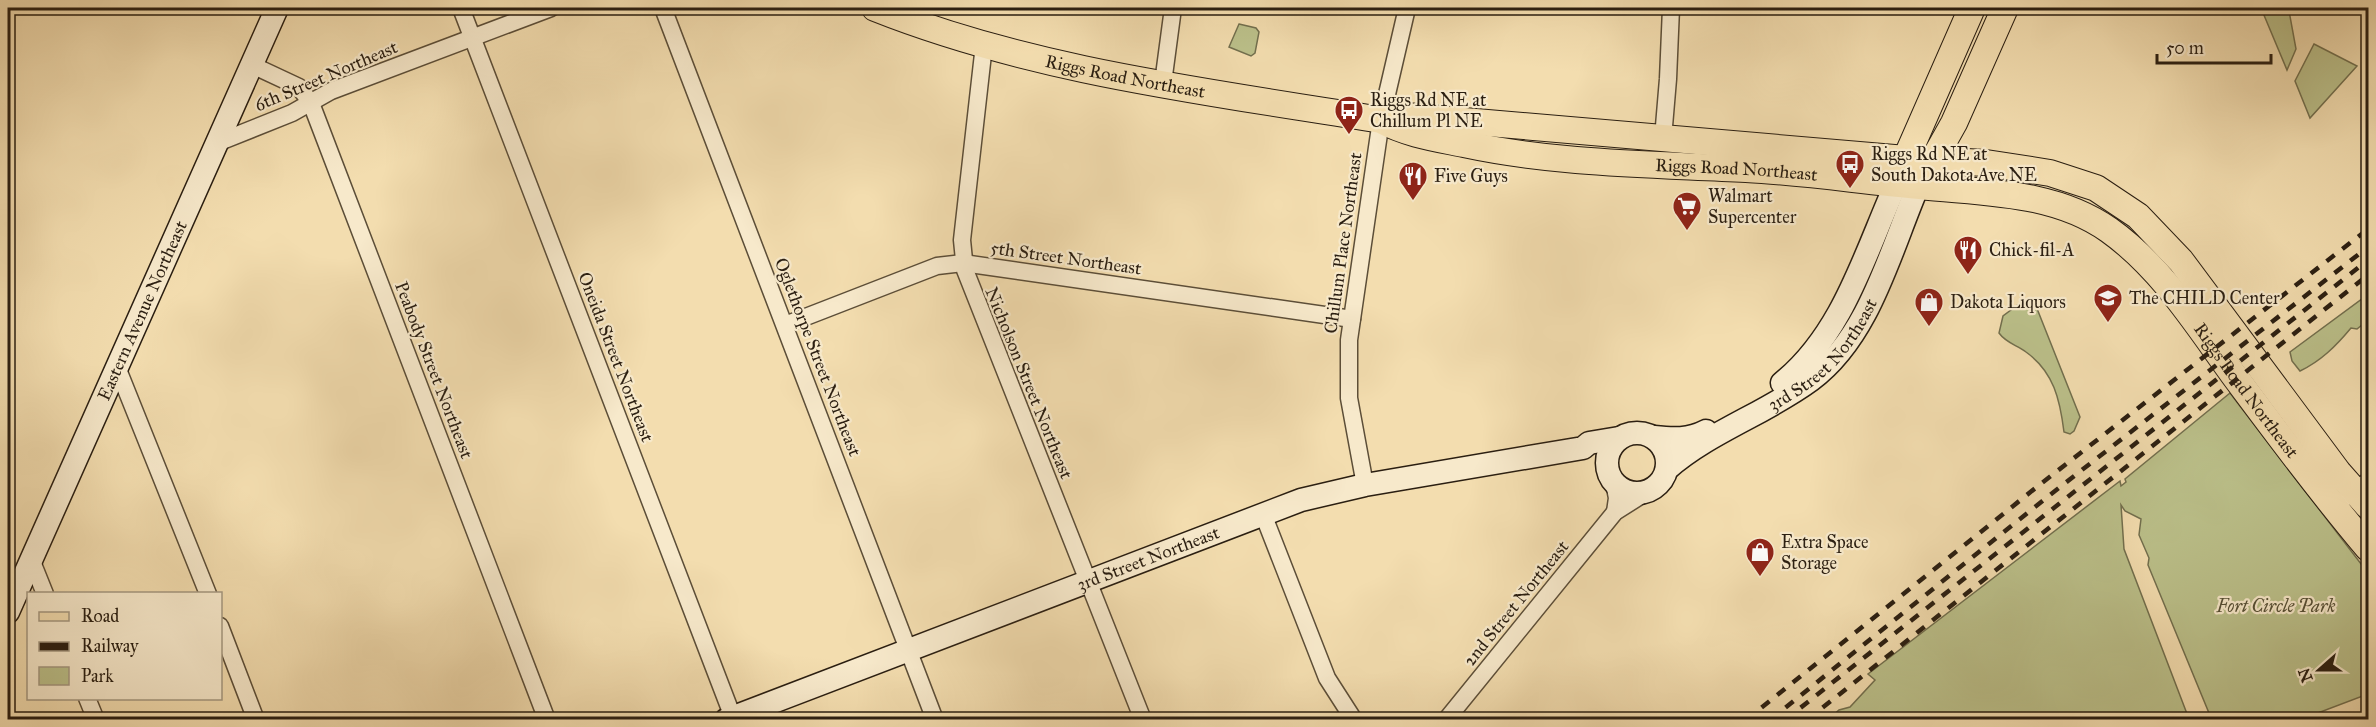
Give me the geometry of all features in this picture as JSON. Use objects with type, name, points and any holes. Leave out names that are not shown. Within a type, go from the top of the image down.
[{"type":"main road","name":"Riggs Road Northeast","points":[[875,8],[984,45],[1066,66],[1381,120],[1404,132],[1496,151],[1599,163],[1749,169],[2001,193],[2063,206],[2096,222],[2126,243],[2146,261],[2174,294],[2334,507],[2368,548]]},
{"type":"main road","points":[[1907,185],[1906,159],[1972,8]]},
{"type":"main road","points":[[1907,185],[1933,160],[1954,123],[2005,8]]},
{"type":"main road","name":"Riggs Road Northeast","points":[[1381,120],[1406,116],[1906,159],[1986,163],[2050,173],[2096,188],[2127,207],[2181,261],[2338,472],[2364,492]]},
{"type":"street","name":"Eastern Avenue Northeast","points":[[8,612],[277,8]]},
{"type":"street","name":"Oneida Street Northeast","points":[[462,8],[731,719]]},
{"type":"street","name":"6th Street Northeast","points":[[217,143],[311,103],[331,91],[551,8]]},
{"type":"street","name":"Oglethorpe Street Northeast","points":[[663,8],[935,720]]},
{"type":"street","points":[[1163,83],[1173,8]]},
{"type":"street","name":"Chillum Place Northeast","points":[[1365,485],[1349,398],[1348,358],[1381,120],[1407,8]]},
{"type":"street","points":[[1663,138],[1671,8]]},
{"type":"street","name":"Nicholson Street Northeast","points":[[984,45],[962,240],[963,263],[969,286],[1143,720]]},
{"type":"street","name":"Peabody Street Northeast","points":[[252,65],[299,87],[311,103],[547,720]]},
{"type":"street","name":"3rd Street Northeast","points":[[1654,437],[1678,439],[1696,436],[1764,396],[1804,366],[1836,321],[1907,185]]},
{"type":"street","name":"3rd Street Northeast","points":[[1667,469],[1692,449],[1725,432],[1813,378],[1840,350],[1856,328],[1876,289],[1907,185]]},
{"type":"street","name":"5th Street Northeast","points":[[785,325],[938,266],[963,263],[1352,319]]},
{"type":"street","points":[[117,367],[207,592]]},
{"type":"street","points":[[1583,448],[1611,476],[1628,492],[1645,493],[1659,484],[1667,469],[1665,451],[1654,437],[1637,432],[1619,438],[1609,452],[1611,476],[1615,512]]},
{"type":"street","name":"3rd Street Northeast","points":[[731,719],[1088,580],[1319,495],[1583,448],[1589,443],[1619,438]]},
{"type":"street","points":[[2334,507],[2364,492]]},
{"type":"street","name":"2nd Street Northeast","points":[[1446,720],[1615,512],[1645,493]]},
{"type":"street","points":[[1263,514],[1327,678],[1354,720]]},
{"type":"street","points":[[31,559],[44,592]]},
{"type":"street","points":[[222,631],[256,720]]},
{"type":"street","points":[[87,700],[96,720]]},
{"type":"green space","points":[[2261,8],[2296,8],[2289,11],[2296,49],[2287,70]]},
{"type":"green space","points":[[1239,24],[1256,28],[1259,32],[1255,53],[1251,56],[1229,47]]},
{"type":"green space","points":[[2314,44],[2357,66],[2310,118],[2295,81]]},
{"type":"green space","points":[[2366,296],[2368,320],[2357,329],[2351,328],[2315,363],[2300,371],[2292,361],[2290,352]]},
{"type":"green space","points":[[2023,301],[2034,301],[2080,417],[2074,431],[2070,434],[2064,432],[2058,398],[2043,368],[2026,352],[2008,342],[1999,333],[2003,316]]},
{"type":"green space","name":"Fort Circle Park","points":[[2230,393],[2368,573],[2368,694],[2302,719],[2216,719],[2209,713],[2148,565],[2149,558],[2139,535],[2141,519],[2125,511],[2121,505],[2124,549],[2189,719],[1829,719],[1839,710],[1850,707],[1875,680],[1868,674],[2120,481],[2121,486],[2126,482],[2125,479]]},
{"type":"railway","points":[[1746,720],[2038,486],[2368,229]]},
{"type":"railway","points":[[1770,720],[2046,498],[2368,247]]},
{"type":"railway","points":[[1785,720],[2368,260]]},
{"type":"railway","points":[[1807,720],[2368,275]]},
{"type":"place","name":"Riggs Rd NE at Chillum Pl NE","points":[[1349,136]]},
{"type":"place","name":"Riggs Rd NE at South Dakota Ave NE","points":[[1850,190]]},
{"type":"place","name":"Five Guys","points":[[1413,202]]},
{"type":"place","name":"Walmart Supercenter","points":[[1687,232]]},
{"type":"place","name":"Chick-fil-A","points":[[1968,276]]},
{"type":"place","name":"The CHILD Center","points":[[2108,324]]},
{"type":"place","name":"Dakota Liquors","points":[[1929,328]]},
{"type":"place","name":"Extra Space Storage","points":[[1760,578]]}]
